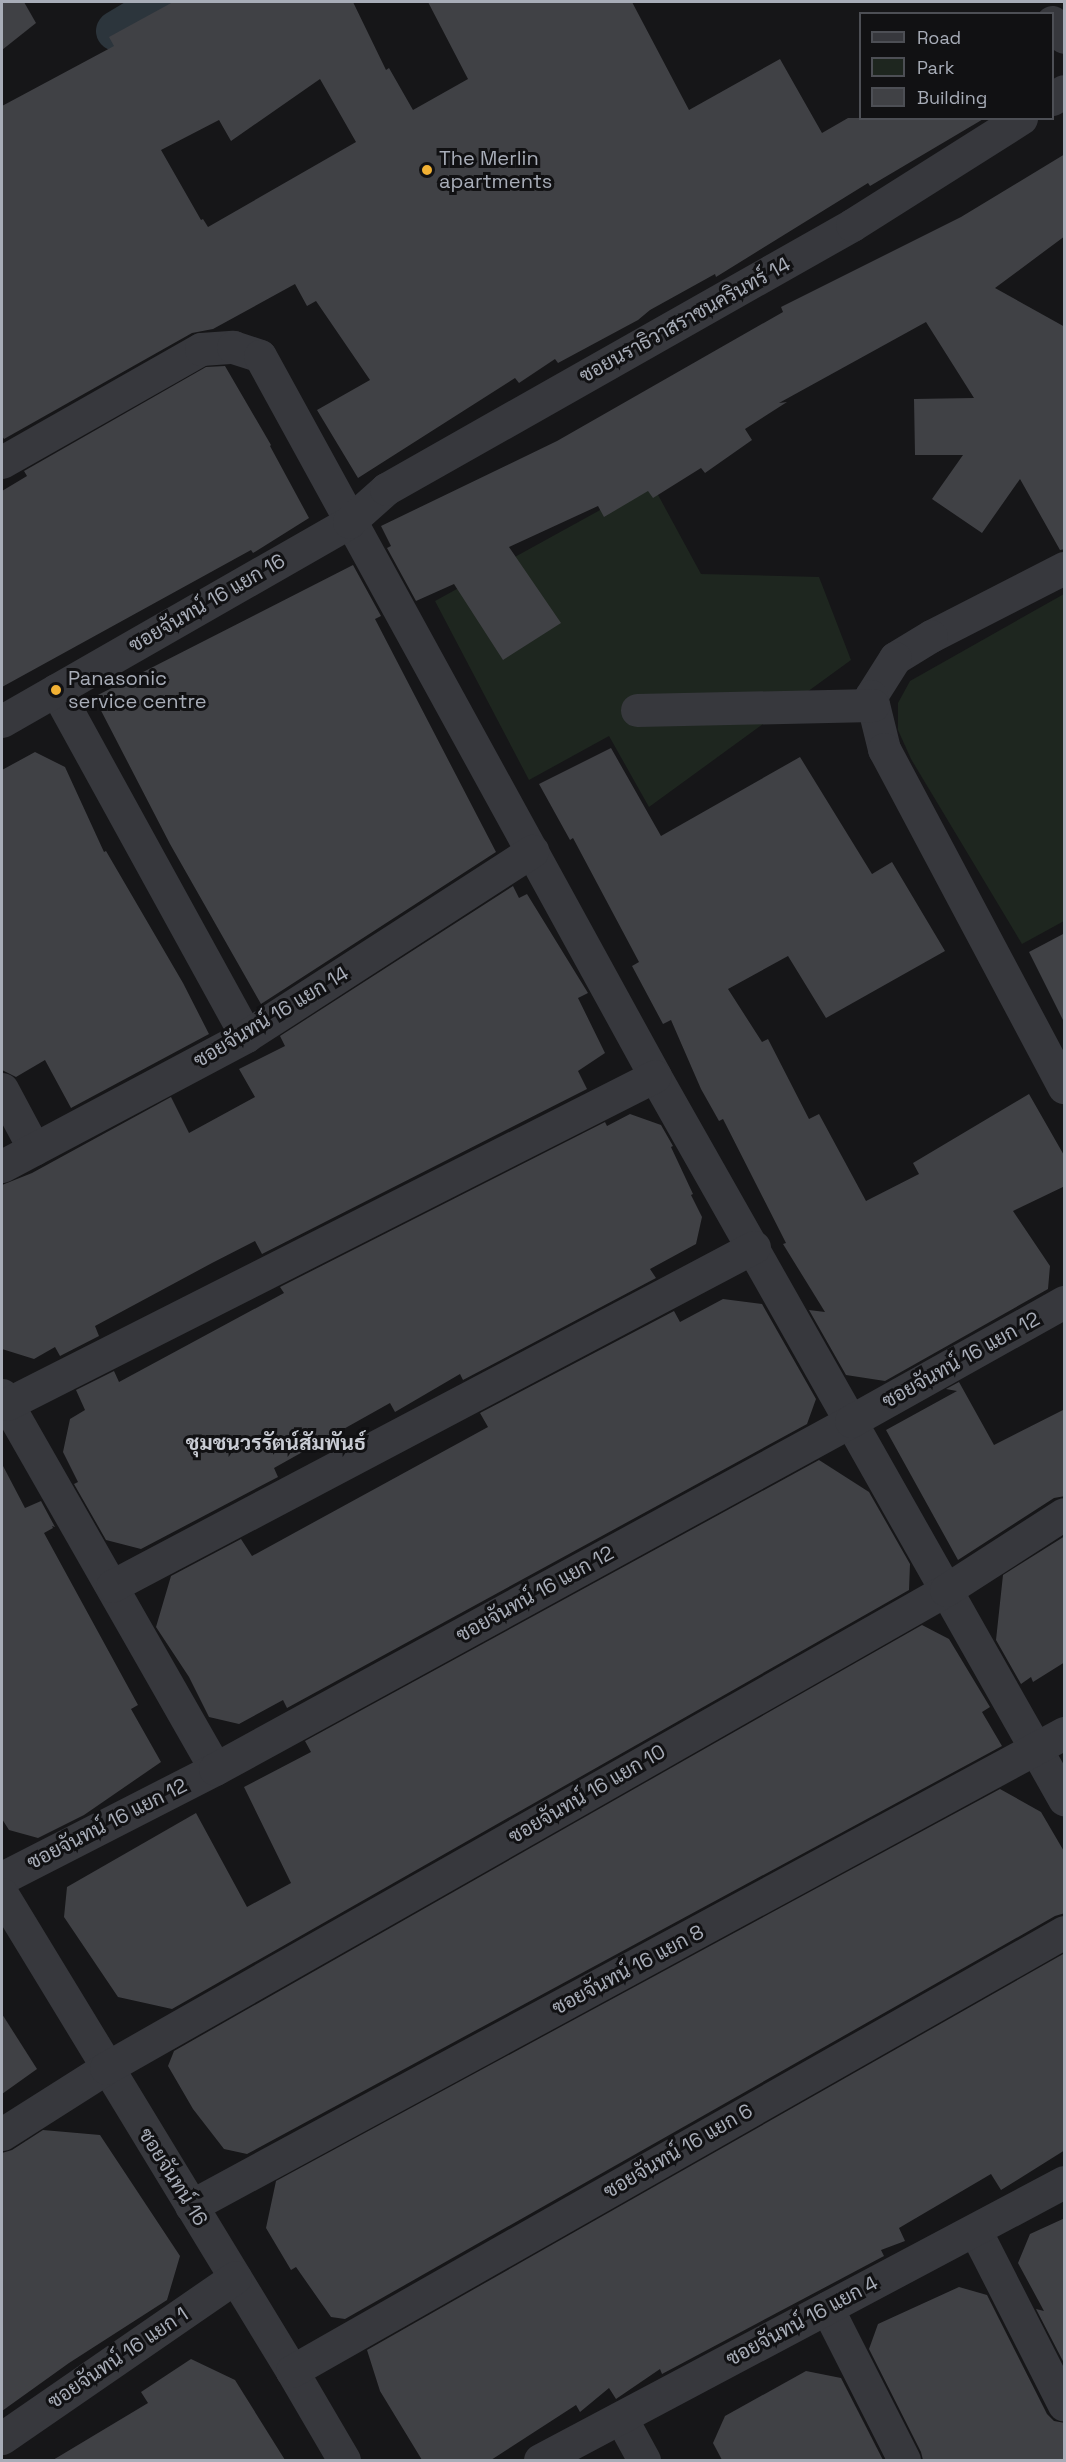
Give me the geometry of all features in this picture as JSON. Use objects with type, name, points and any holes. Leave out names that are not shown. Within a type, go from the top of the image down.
[{"type":"street","points":[[1054,23],[1065,37]]},
{"type":"street","name":"ซอยนราธิวาสราชนครินทร์ 14","points":[[349,522],[386,489],[852,225],[1018,120]]},
{"type":"street","points":[[2,462],[201,349],[233,347],[260,356],[655,1077],[754,1247],[1065,1799]]},
{"type":"street","name":"ซอยจันทน์ 16 แยก 16","points":[[2,721],[349,522]]},
{"type":"street","points":[[1065,568],[931,636],[895,658],[871,696],[884,748],[1065,1087]]},
{"type":"street","points":[[56,690],[246,1036]]},
{"type":"street","points":[[637,710],[873,705]]},
{"type":"street","name":"ซอยจันทน์ 16 แยก 14","points":[[2,1166],[246,1036],[532,851]]},
{"type":"street","points":[[215,1769],[4,1400],[655,1077]]},
{"type":"street","points":[[2,1089],[34,1149]]},
{"type":"street","points":[[112,1586],[754,1247]]},
{"type":"street","name":"ซอยจันทน์ 16 แยก 12","points":[[2,1878],[215,1769],[1065,1302]]},
{"type":"street","name":"ซอยจันทน์ 16 แยก 10","points":[[2,2134],[106,2068],[946,1590],[1065,1514]]},
{"type":"street","name":"ซอยจันทน์ 16 แยก 8","points":[[191,2206],[1065,1733]]},
{"type":"street","name":"ซอยจันทน์ 16","points":[[2,1894],[344,2460]]},
{"type":"street","name":"ซอยจันทน์ 16 แยก 6","points":[[292,2371],[1065,1932]]},
{"type":"street","name":"ซอยจันทน์ 16 แยก 4","points":[[540,2460],[1065,2182]]},
{"type":"street","points":[[975,2230],[1065,2405]]},
{"type":"street","name":"ซอยจันทน์ 16 แยก 1","points":[[2,2438],[235,2277]]},
{"type":"street","points":[[827,2308],[904,2460]]},
{"type":"street","points":[[621,2418],[644,2460]]},
{"type":"green space","points":[[651,482],[701,574],[819,577],[851,660],[649,807],[609,736],[529,780],[435,601]]},
{"type":"green space","points":[[1064,594],[1064,921],[1022,944],[911,759],[898,730],[898,703],[910,681]]},
{"type":"building","points":[[2,2],[24,2],[36,23],[2,50]]},
{"type":"building","points":[[173,2],[353,2],[386,70],[389,68],[413,110],[468,79],[428,2],[632,2],[689,110],[780,59],[822,133],[848,118],[859,118],[859,120],[982,120],[870,186],[868,183],[716,277],[715,274],[650,310],[638,320],[558,363],[555,359],[519,383],[515,378],[358,478],[317,410],[370,380],[316,301],[307,306],[295,284],[213,329],[192,333],[4,439],[2,436],[2,106],[114,46],[109,37]],"holes":[[[320,79],[356,142],[208,227],[203,219],[201,220],[161,150],[219,120],[231,141]]]},
{"type":"building","points":[[1065,154],[1065,236],[995,288],[1065,327],[1065,549],[1060,550],[1020,479],[982,533],[932,499],[963,455],[915,455],[914,399],[974,398],[926,322],[779,403],[787,402],[745,429],[752,440],[705,473],[701,468],[653,498],[648,491],[604,517],[598,506],[509,547],[561,623],[503,660],[454,584],[416,601],[387,548],[391,546],[381,526],[557,441],[783,312],[781,307],[961,217]]},
{"type":"building","points":[[225,366],[271,445],[309,518],[253,553],[251,550],[2,687],[2,491],[27,476],[24,471],[206,367]]},
{"type":"building","points":[[353,565],[381,616],[375,619],[496,852],[261,1004],[170,844],[94,697]]},
{"type":"building","points":[[611,748],[661,836],[800,757],[872,874],[892,862],[945,951],[826,1018],[788,956],[728,989],[762,1042],[768,1039],[809,1119],[819,1114],[866,1201],[919,1174],[913,1163],[1029,1094],[1065,1157],[1065,1186],[1013,1211],[1050,1266],[1048,1289],[885,1381],[846,1375],[809,1310],[825,1312],[783,1244],[786,1243],[723,1119],[719,1121],[701,1089],[671,1020],[663,1024],[632,966],[639,962],[573,838],[570,840],[539,784]]},
{"type":"building","points":[[35,752],[65,767],[104,852],[106,851],[183,983],[209,1034],[71,1108],[45,1060],[16,1077],[2,1070],[2,770]]},
{"type":"building","points":[[513,886],[519,898],[527,894],[588,993],[578,998],[605,1053],[578,1071],[587,1089],[262,1254],[255,1241],[95,1326],[99,1336],[60,1356],[55,1347],[34,1359],[2,1349],[2,1185],[32,1173],[171,1097],[189,1133],[255,1097],[239,1069],[285,1046],[280,1036]]},
{"type":"building","points":[[1065,933],[1065,1024],[1029,952]]},
{"type":"building","points":[[630,1114],[661,1125],[673,1146],[671,1147],[702,1217],[696,1244],[650,1269],[656,1278],[463,1380],[460,1374],[395,1412],[390,1403],[274,1468],[278,1477],[141,1549],[106,1540],[74,1484],[78,1482],[63,1452],[70,1419],[85,1410],[76,1390],[114,1371],[119,1382],[284,1293],[280,1287],[605,1122],[607,1126]]},
{"type":"building","points":[[723,1299],[762,1304],[816,1399],[807,1424],[287,1708],[283,1700],[239,1724],[209,1717],[189,1677],[156,1627],[171,1576],[241,1539],[252,1556],[488,1427],[480,1413],[674,1311],[680,1322]]},
{"type":"building","points":[[959,1382],[994,1445],[1065,1409],[1065,1496],[1054,1498],[958,1560],[886,1430],[957,1391],[946,1389]]},
{"type":"building","points":[[819,1460],[869,1492],[910,1564],[909,1590],[172,2009],[118,1997],[64,1917],[67,1887],[196,1813],[247,1907],[291,1883],[244,1787],[311,1752],[305,1741]]},
{"type":"building","points":[[2,1464],[25,1508],[41,1501],[55,1527],[52,1526],[53,1528],[44,1533],[138,1705],[131,1709],[161,1762],[84,1815],[38,1838],[9,1830],[2,1819]]},
{"type":"building","points":[[1065,1536],[1065,1662],[1033,1682],[1031,1677],[1021,1684],[996,1640],[1003,1575]]},
{"type":"building","points":[[922,1625],[949,1639],[990,1707],[982,1712],[1002,1746],[247,2154],[224,2149],[193,2109],[168,2066],[174,2051]]},
{"type":"building","points":[[1000,1789],[1041,1812],[1065,1853],[1065,1913],[1055,1916],[345,2319],[331,2317],[296,2267],[291,2270],[266,2228],[276,2181]]},
{"type":"building","points":[[1065,1953],[1065,2150],[1001,2190],[991,2174],[899,2228],[905,2241],[881,2250],[884,2256],[662,2374],[660,2369],[616,2399],[609,2388],[580,2412],[576,2405],[491,2460],[422,2460],[380,2391],[367,2350]]},
{"type":"building","points":[[2,2014],[37,2069],[2,2094]]},
{"type":"building","points":[[43,2130],[100,2135],[180,2256],[167,2300],[69,2363],[2,2411],[2,2153],[12,2150]]},
{"type":"building","points":[[1065,2218],[1065,2365],[1036,2309],[1044,2311],[1018,2263],[1030,2234]]},
{"type":"building","points":[[959,2287],[987,2295],[1047,2414],[1054,2421],[1065,2423],[1065,2460],[923,2460],[869,2349],[878,2324]]},
{"type":"building","points":[[191,2359],[235,2380],[285,2460],[53,2460],[148,2403],[141,2392]]},
{"type":"building","points":[[806,2371],[841,2378],[883,2460],[722,2460],[713,2443],[725,2416]]},
{"type":"waterway","points":[[116,31],[164,2]]},
{"type":"place","name":"The Merlin apartments","points":[[427,170]]},
{"type":"place","name":"Panasonic service centre","points":[[56,690]]},
{"type":"district","name":"ชุมชนวรรัตน์สัมพันธ์","points":[[276,1443]]}]
